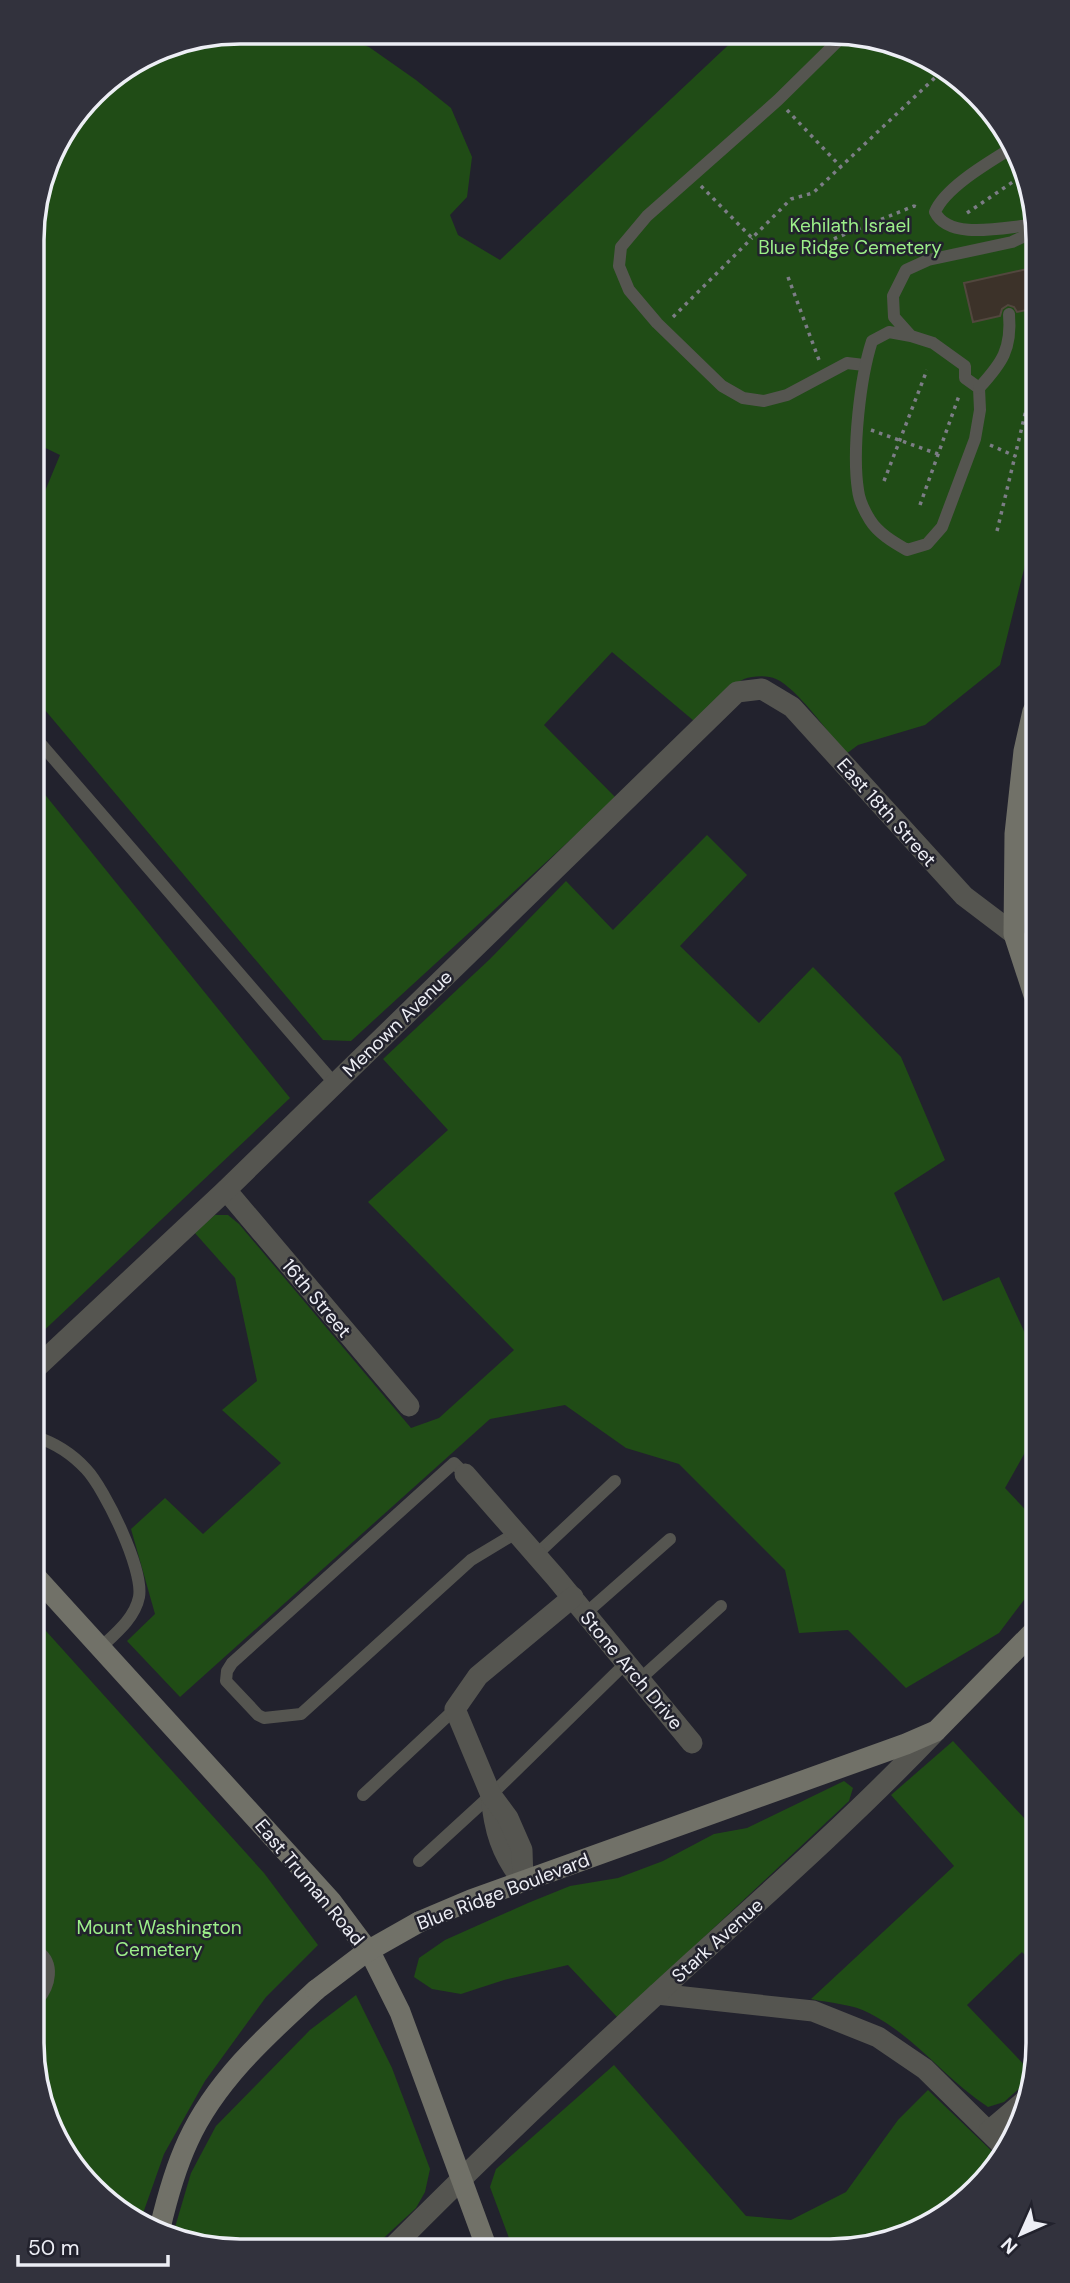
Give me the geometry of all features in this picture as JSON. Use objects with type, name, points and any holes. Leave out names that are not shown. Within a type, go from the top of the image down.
[{"type":"main road","points":[[1026,742],[1026,774]]},
{"type":"main road","points":[[1026,789],[1014,834],[1014,934],[1026,971]]},
{"type":"main road","name":"East Truman Road","points":[[44,1586],[331,1901],[372,1956],[400,2011],[483,2239]]},
{"type":"main road","name":"Stark Avenue","points":[[936,1731],[1026,1640]]},
{"type":"main road","name":"Blue Ridge Boulevard","points":[[161,2222],[171,2184],[188,2140],[211,2099],[264,2037],[316,1990],[366,1952],[419,1922],[523,1881],[936,1731]]},
{"type":"street","name":"East 18th Street","points":[[762,689],[792,707],[964,896],[1014,934]]},
{"type":"street","name":"Menown Avenue","points":[[44,1361],[226,1190],[737,692],[762,689]]},
{"type":"street","name":"16th Street","points":[[226,1190],[409,1406]]},
{"type":"street","name":"Stone Arch Drive","points":[[465,1474],[579,1605],[692,1743]]},
{"type":"street","name":"Stone Arch Drive","points":[[455,1709],[478,1676],[579,1605]]},
{"type":"street","points":[[455,1709],[491,1795],[508,1818],[522,1850],[523,1881]]},
{"type":"street","name":"Stark Avenue","points":[[401,2239],[461,2178],[657,1994],[878,1792],[936,1731]]},
{"type":"street","points":[[657,1994],[813,2011],[878,2037],[925,2069],[999,2142]]},
{"type":"street","points":[[989,2131],[1015,2109]]},
{"type":"lane","points":[[835,44],[778,100],[647,216],[621,247],[619,266],[629,290],[657,323],[722,386],[743,398],[765,401],[787,395],[847,363],[864,365]]},
{"type":"lane","points":[[1005,153],[952,190],[934,212],[939,221],[948,227],[963,230],[1025,225]]},
{"type":"lane","points":[[911,336],[894,317],[893,296],[906,270],[928,260],[1012,242],[1026,235]]},
{"type":"lane","points":[[979,388],[965,378],[965,366],[933,343],[889,332],[872,341],[864,365],[856,460],[858,493],[870,521],[890,540],[907,550],[927,544],[942,527],[975,439],[980,410],[979,388],[1002,361],[1008,347],[1009,314]]},
{"type":"lane","points":[[44,748],[335,1084]]},
{"type":"lane","points":[[44,1440],[72,1457],[96,1481],[125,1538],[140,1586],[133,1612],[100,1648]]},
{"type":"lane","points":[[465,1474],[454,1463],[232,1663],[227,1671],[226,1681],[258,1716],[264,1718],[301,1714],[471,1560],[516,1532]]},
{"type":"lane","points":[[536,1555],[615,1481]]},
{"type":"lane","points":[[579,1605],[670,1539]]},
{"type":"lane","points":[[640,1679],[721,1606]]},
{"type":"lane","points":[[419,1861],[626,1663]]},
{"type":"lane","points":[[363,1795],[455,1709]]},
{"type":"lane","points":[[44,1955],[50,1971],[44,1992]]},
{"type":"path","points":[[669,321],[791,200],[813,193],[937,76]]},
{"type":"path","points":[[778,100],[841,167]]},
{"type":"path","points":[[692,177],[752,238]]},
{"type":"path","points":[[948,227],[1016,180]]},
{"type":"path","points":[[826,242],[914,206],[934,212]]},
{"type":"path","points":[[788,277],[825,375]]},
{"type":"path","points":[[884,481],[927,370]]},
{"type":"path","points":[[920,505],[965,378]]},
{"type":"path","points":[[997,531],[1026,410]]},
{"type":"path","points":[[859,427],[939,454]]},
{"type":"path","points":[[975,439],[1015,456]]},
{"type":"green space","name":"Kehilath Israel Blue Ridge Cemetery","points":[[227,44],[360,44],[369,47],[451,108],[472,157],[467,197],[450,215],[458,235],[500,260],[729,44],[843,44],[893,54],[917,64],[959,93],[986,121],[1000,142],[1020,189],[1026,240],[1026,561],[1000,665],[925,725],[858,745],[846,754],[794,692],[776,679],[760,676],[744,679],[724,692],[694,721],[612,652],[544,725],[616,798],[351,1041],[323,1040],[44,709],[44,494],[60,455],[44,447],[44,227],[50,189],[70,142],[101,101],[142,70],[189,50]]},
{"type":"green space","points":[[44,793],[290,1098],[44,1330]]},
{"type":"green space","points":[[707,835],[747,875],[680,946],[759,1023],[813,967],[901,1057],[945,1160],[894,1193],[943,1301],[999,1277],[1026,1336],[1026,1451],[1005,1488],[1026,1510],[1026,1597],[999,1633],[906,1688],[848,1630],[799,1633],[785,1570],[679,1464],[626,1448],[565,1405],[490,1419],[180,1697],[127,1641],[155,1614],[131,1529],[165,1498],[203,1534],[281,1463],[222,1410],[257,1381],[235,1278],[194,1232],[215,1215],[228,1215],[239,1224],[411,1428],[439,1418],[514,1350],[368,1202],[448,1130],[383,1059],[490,959],[566,881],[613,930]]},
{"type":"green space","name":"Mount Washington Cemetery","points":[[44,1629],[264,1873],[318,1945],[266,1997],[205,2081],[164,2154],[143,2213],[111,2190],[77,2152],[50,2094],[44,2043]]},
{"type":"green space","points":[[953,1741],[1026,1820],[1026,1956],[1022,1952],[967,2005],[1025,2065],[1021,2087],[1004,2102],[988,2107],[886,2022],[856,2008],[811,1999],[954,1866],[891,1795]]},
{"type":"green space","points":[[844,1781],[853,1788],[849,1801],[618,2018],[568,1965],[504,1980],[461,1994],[432,1989],[414,1977],[419,1958],[445,1940],[570,1886],[618,1878],[663,1861],[714,1834],[747,1828]]},
{"type":"green space","points":[[356,1995],[392,2068],[430,2169],[425,2192],[416,2208],[383,2239],[227,2239],[175,2228],[191,2173],[216,2126],[310,2030]]},
{"type":"green space","points":[[614,2065],[746,2216],[791,2220],[846,2192],[898,2120],[928,2090],[993,2152],[959,2190],[928,2213],[881,2233],[830,2239],[509,2239],[490,2187],[496,2169]]},
{"type":"building","points":[[1026,269],[1026,310],[1017,312],[1014,307],[1008,305],[1002,309],[1000,316],[973,322],[964,283]]}]
